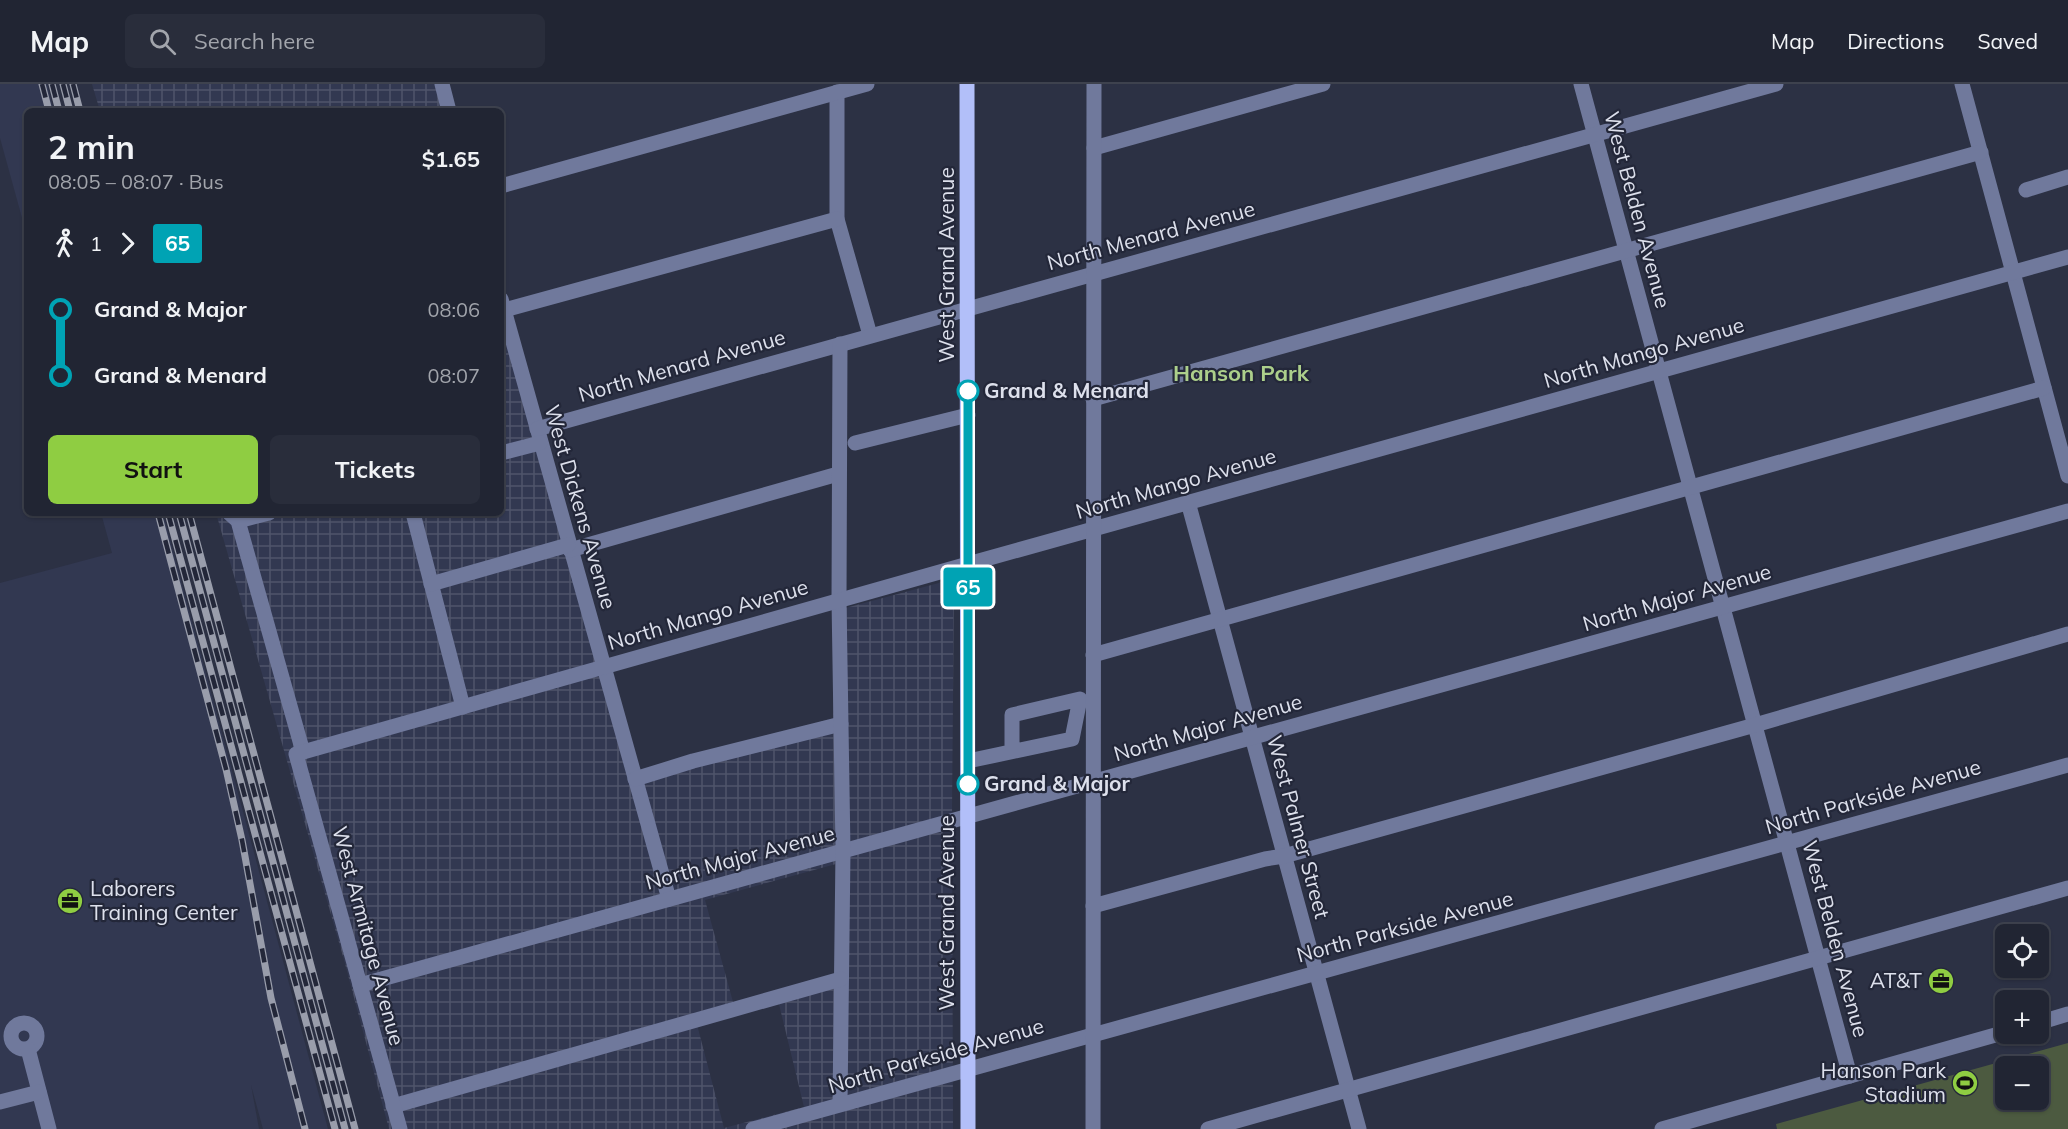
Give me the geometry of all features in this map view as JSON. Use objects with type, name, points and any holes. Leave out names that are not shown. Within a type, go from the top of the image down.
[{"type":"main road","name":"West Grand Avenue","points":[[967,84],[968,1129]]},
{"type":"street","points":[[442,84],[448,108]]},
{"type":"street","points":[[504,185],[867,84]]},
{"type":"street","points":[[1093,1129],[1094,84]]},
{"type":"street","points":[[1094,148],[1323,84]]},
{"type":"street","name":"West Belden Avenue","points":[[1581,84],[1850,1076]]},
{"type":"street","name":"North Menard Avenue","points":[[504,452],[539,436],[870,335],[1776,84]]},
{"type":"street","points":[[1962,84],[2068,476]]},
{"type":"street","points":[[837,92],[837,219],[870,335]]},
{"type":"street","points":[[1093,399],[1981,152]]},
{"type":"street","points":[[2026,190],[2068,177]]},
{"type":"street","points":[[504,303],[837,219]]},
{"type":"street","name":"North Mango Avenue","points":[[299,753],[2068,257]]},
{"type":"street","name":"West Dickens Avenue","points":[[504,311],[669,899]]},
{"type":"street","points":[[840,344],[838,474],[843,851],[840,1104]]},
{"type":"street","points":[[1094,655],[2044,388]]},
{"type":"street","points":[[855,443],[968,415]]},
{"type":"street","points":[[431,584],[838,474]]},
{"type":"street","name":"West Palmer Street","points":[[1188,502],[1359,1129]]},
{"type":"street","name":"North Major Avenue","points":[[360,985],[2068,511]]},
{"type":"street","points":[[414,516],[463,707]]},
{"type":"street","name":"West Armitage Avenue","points":[[234,517],[400,1129]]},
{"type":"street","points":[[1093,906],[1265,859],[1284,856],[1755,725],[2068,634]]},
{"type":"street","points":[[968,761],[1012,752],[1072,739],[1080,699],[1012,715],[1012,752]]},
{"type":"street","points":[[635,779],[693,761],[841,724]]},
{"type":"street","name":"North Parkside Avenue","points":[[753,1129],[2068,765]]},
{"type":"street","points":[[1208,1129],[2068,888]]},
{"type":"street","points":[[393,1106],[841,979]]},
{"type":"street","points":[[2049,1020],[2068,1014]]},
{"type":"street","points":[[18,1024],[31,1025],[37,1031],[37,1040],[28,1049],[16,1047],[6,1041],[18,1024]]},
{"type":"street","points":[[1662,1129],[1995,1035]]},
{"type":"street","points":[[28,1049],[49,1129]]},
{"type":"street","points":[[0,1102],[39,1092]]},
{"type":"shaded area","points":[[0,84],[47,84],[53,108],[24,108],[24,225],[0,138]]},
{"type":"shaded area","points":[[92,84],[436,84],[442,108],[99,108]]},
{"type":"shaded area","points":[[504,328],[631,780],[833,718],[834,611],[954,579],[953,1129],[389,1129],[344,960],[217,516],[504,516]],"holes":[[[836,864],[837,984],[778,1000],[804,1107],[724,1128],[694,1013],[733,1002],[705,900]]]},
{"type":"shaded area","points":[[102,516],[164,516],[328,1129],[263,1129],[251,1085],[259,1129],[0,1129],[0,583],[112,553]]},
{"type":"green space","name":"Hanson Park Stadium","points":[[2068,1043],[2068,1129],[1777,1129],[1776,1124],[1995,1063],[1995,1110],[2049,1110],[2049,1056],[2021,1056]]},
{"type":"railway","points":[[42,84],[48,108]]},
{"type":"railway","points":[[52,84],[58,108]]},
{"type":"railway","points":[[63,84],[69,108]]},
{"type":"railway","points":[[73,84],[79,108]]},
{"type":"railway","points":[[159,516],[226,769],[242,840],[271,998],[305,1129]]},
{"type":"railway","points":[[169,516],[335,1129]]},
{"type":"railway","points":[[180,516],[345,1129]]},
{"type":"railway","points":[[190,516],[355,1129]]},
{"type":"bus line","name":"65","points":[[968,391],[968,784]]},
{"type":"place","name":"Grand & Menard","points":[[968,391]]},
{"type":"place","name":"Grand & Major","points":[[968,784]]},
{"type":"place","name":"Laborers Training Center","points":[[70,901]]},
{"type":"place","name":"AT&T","points":[[1941,981]]},
{"type":"place","name":"Hanson Park Stadium","points":[[1965,1083]]},
{"type":"district","name":"Hanson Park","points":[[1241,373]]}]
